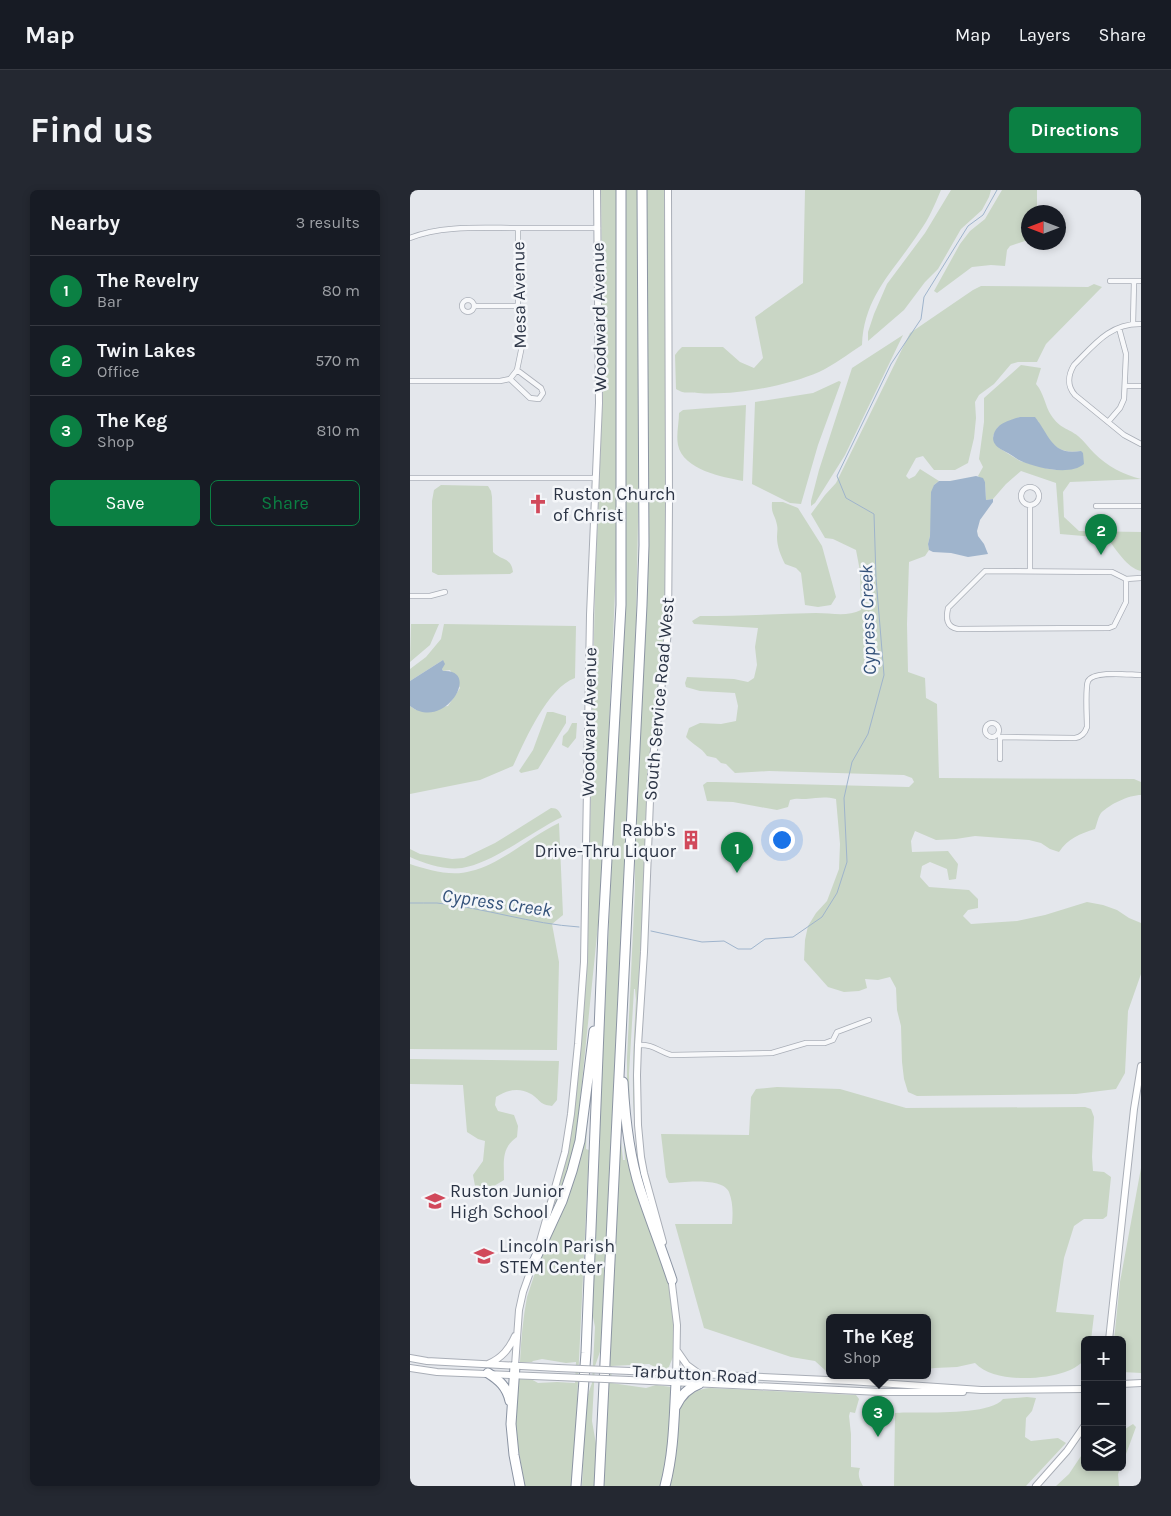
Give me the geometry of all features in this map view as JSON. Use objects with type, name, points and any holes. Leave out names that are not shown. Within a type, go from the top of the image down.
[{"type":"highway","points":[[576,1486],[586,1353],[602,971],[621,605],[621,190]]},
{"type":"highway","points":[[599,1486],[644,545],[642,190]]},
{"type":"highway","points":[[533,1264],[562,1201],[580,1141],[602,971]]},
{"type":"highway","points":[[622,991],[623,1090],[631,1151],[640,1188],[672,1280]]},
{"type":"highway","points":[[487,1369],[506,1389],[512,1407]]},
{"type":"highway","points":[[515,1370],[511,1424],[520,1486]]},
{"type":"highway","points":[[665,1486],[670,1462],[676,1378]]},
{"type":"highway","points":[[674,1408],[685,1392],[701,1379]]},
{"type":"main road","name":"Woodward Avenue","points":[[515,1370],[517,1330],[523,1292],[533,1264],[565,1152],[581,1008],[584,962],[590,615],[599,394],[597,190]]},
{"type":"main road","name":"South Service Road West","points":[[668,190],[668,632],[651,775],[644,952],[638,1044],[637,1114],[640,1157],[672,1280],[677,1325],[676,1378]]},
{"type":"main road","points":[[1109,1336],[1141,1066]]},
{"type":"main road","points":[[487,1369],[506,1352],[517,1330]]},
{"type":"main road","points":[[677,1348],[681,1358],[701,1379]]},
{"type":"main road","name":"Tarbutton Road","points":[[410,1358],[487,1369]]},
{"type":"main road","name":"Tarbutton Road","points":[[410,1368],[436,1372],[558,1368],[630,1371],[676,1378]]},
{"type":"main road","name":"Tarbutton Road","points":[[515,1370],[558,1377],[630,1380],[676,1378],[844,1381],[981,1390]]},
{"type":"main road","name":"Tarbutton Road","points":[[701,1379],[843,1390],[942,1393],[981,1390],[1081,1389]]},
{"type":"main road","points":[[843,1390],[844,1381]]},
{"type":"main road","points":[[1126,1384],[1141,1383]]},
{"type":"main road","points":[[1036,1486],[1067,1451],[1084,1426]]},
{"type":"street","points":[[410,238],[442,230],[478,228],[598,228]]},
{"type":"street","name":"Mesa Avenue","points":[[510,379],[518,370],[523,341],[518,306],[518,228]]},
{"type":"street","points":[[1110,281],[1141,281]]},
{"type":"street","points":[[1133,324],[1134,281]]},
{"type":"street","points":[[474,306],[518,306]]},
{"type":"street","points":[[1141,324],[1133,324],[1105,334],[1074,365],[1070,376],[1072,392],[1130,440],[1141,444]]},
{"type":"street","points":[[1108,422],[1117,413],[1122,404],[1125,386],[1126,354],[1119,328]]},
{"type":"street","points":[[410,381],[500,381],[510,379],[530,398],[539,399],[543,394],[541,388],[518,370]]},
{"type":"street","points":[[1125,386],[1141,386]]},
{"type":"street","points":[[410,478],[596,478]]},
{"type":"street","points":[[1029,487],[1035,488],[1039,496],[1036,504],[1030,506],[1024,504],[1021,495],[1023,490],[1029,487]]},
{"type":"street","points":[[1030,506],[1030,571]]},
{"type":"street","points":[[1096,506],[1141,506]]},
{"type":"street","points":[[1126,579],[1126,602],[1114,626],[1110,628],[958,629],[953,628],[947,620],[948,608],[986,571],[1112,572],[1126,579],[1141,578]]},
{"type":"street","points":[[410,596],[430,596],[445,592]]},
{"type":"street","points":[[1000,759],[999,736],[1075,738],[1081,736],[1087,727],[1087,686],[1090,678],[1097,675],[1141,675]]},
{"type":"street","points":[[638,1044],[648,1044],[671,1055],[772,1053],[806,1043],[825,1043],[833,1040],[837,1032],[869,1020]]},
{"type":"green space","points":[[601,190],[617,190],[617,545],[602,886],[577,1131],[567,1174],[552,1214],[569,1148],[574,1114],[585,991],[595,587],[603,387]]},
{"type":"green space","points":[[625,190],[638,190],[640,422],[636,622],[601,1349],[595,1366],[592,1421],[596,1444],[595,1486],[582,1486],[586,1400],[592,1383],[595,1327],[591,1307],[623,620],[626,507]]},
{"type":"green space","points":[[647,190],[666,190],[665,625],[663,660],[649,782],[634,1086],[639,1156],[643,1180],[641,1180],[635,1155],[638,1154],[633,1096],[635,989],[629,1074],[630,1118],[627,1089],[627,1058],[635,889],[635,808],[647,531]]},
{"type":"green space","points":[[805,190],[941,190],[923,226],[875,297],[868,312],[862,345],[819,372],[792,382],[760,389],[727,393],[712,394],[679,391],[676,389],[675,355],[682,347],[723,347],[740,362],[754,368],[763,358],[755,317],[803,283]]},
{"type":"green space","points":[[951,190],[991,190],[982,210],[961,229],[938,269],[925,282],[904,310],[868,341],[868,332],[874,314],[887,284],[925,233]]},
{"type":"green space","points":[[1002,190],[1037,190],[1037,205],[1021,205],[1021,242],[1010,246],[1007,250],[1005,266],[972,267],[937,293],[934,291],[960,244],[970,231],[985,219]]},
{"type":"green space","points":[[1094,284],[1102,287],[1046,344],[1037,362],[1011,364],[994,384],[979,395],[975,402],[974,438],[968,463],[955,470],[934,470],[923,456],[916,458],[906,476],[909,479],[915,476],[920,469],[939,481],[934,485],[929,550],[925,556],[909,562],[908,672],[925,678],[926,698],[937,704],[939,778],[1134,779],[1141,782],[1141,795],[1125,798],[1109,806],[1101,813],[1095,829],[1070,840],[1059,852],[1041,843],[1029,840],[975,836],[936,840],[915,831],[911,841],[912,852],[948,851],[958,864],[956,879],[949,880],[947,869],[930,862],[922,866],[920,877],[929,887],[969,890],[978,899],[978,908],[968,910],[963,916],[971,924],[1017,921],[1045,915],[1087,902],[1117,910],[1141,923],[1141,974],[1128,1011],[1125,1073],[1116,1089],[1076,1094],[917,1096],[908,1092],[904,1079],[901,1026],[897,1010],[896,988],[890,977],[878,980],[865,979],[867,988],[859,991],[844,992],[828,987],[804,960],[808,926],[827,901],[839,869],[840,844],[836,799],[824,797],[794,799],[790,800],[788,807],[777,810],[733,802],[707,801],[703,785],[707,782],[716,782],[909,787],[914,782],[912,778],[904,775],[769,771],[735,773],[726,764],[721,763],[716,758],[707,756],[686,737],[689,728],[700,723],[721,724],[736,721],[738,706],[735,693],[700,691],[686,687],[687,677],[734,679],[748,682],[754,678],[757,665],[755,647],[758,628],[694,624],[692,621],[700,616],[845,614],[861,610],[860,571],[856,550],[833,539],[825,538],[811,514],[836,483],[910,333],[981,286],[1088,287]]},
{"type":"green space","points":[[903,335],[845,455],[815,503],[811,506],[819,470],[852,368]]},
{"type":"green space","points":[[1021,365],[1041,368],[1036,384],[1054,420],[1078,436],[1099,458],[1110,466],[1141,479],[1070,482],[1063,492],[1064,517],[1079,531],[1141,532],[1141,571],[1126,562],[1107,538],[1060,534],[1056,483],[1021,471],[993,499],[986,500],[985,482],[978,476],[983,467],[979,459],[984,422],[984,398]],"holes":[[[1020,417],[1038,421],[1045,435],[1059,449],[1072,452],[1081,451],[1076,468],[1049,469],[1020,461],[999,448],[993,436],[998,427]]]},
{"type":"green space","points":[[839,381],[841,382],[818,445],[801,504],[790,503],[752,484],[755,402],[813,393]]},
{"type":"green space","points":[[746,405],[743,481],[705,471],[687,461],[681,454],[677,441],[679,413],[683,410]]},
{"type":"green space","points":[[441,485],[488,486],[492,497],[493,552],[508,561],[513,572],[510,574],[438,575],[432,572],[432,501],[434,490]]},
{"type":"green space","points":[[772,502],[783,502],[798,508],[822,546],[836,597],[831,605],[818,607],[805,605],[801,573],[796,568],[785,564],[780,551]]},
{"type":"green space","points":[[411,624],[439,624],[430,645],[410,662]]},
{"type":"green space","points":[[444,624],[576,626],[575,678],[555,692],[546,704],[513,766],[480,780],[410,794],[410,706],[416,710],[448,706],[460,688],[450,670],[443,671],[443,660],[410,681],[410,669],[426,657],[441,639]]},
{"type":"green space","points":[[547,712],[566,716],[566,723],[538,769],[521,773],[519,771],[533,750]]},
{"type":"green space","points":[[572,723],[577,723],[576,738],[568,748],[562,745],[563,736]]},
{"type":"green space","points":[[551,808],[558,810],[562,817],[500,853],[474,865],[462,868],[449,868],[429,864],[410,857],[410,849],[420,854],[452,859],[464,858],[495,843]]},
{"type":"green space","points":[[559,823],[563,915],[552,924],[559,962],[557,1050],[410,1049],[410,864],[448,873],[464,873],[494,862]]},
{"type":"green space","points":[[410,1059],[559,1061],[557,1100],[552,1106],[542,1103],[527,1092],[518,1090],[509,1091],[496,1097],[495,1105],[498,1111],[514,1115],[518,1126],[517,1137],[508,1146],[506,1151],[504,1180],[494,1186],[475,1186],[473,1175],[483,1161],[485,1141],[467,1132],[463,1085],[410,1084]]},
{"type":"green space","points":[[777,1087],[840,1089],[906,1108],[1085,1107],[1091,1109],[1094,1117],[1093,1171],[1104,1172],[1111,1177],[1107,1216],[1103,1219],[1084,1219],[1074,1226],[1064,1258],[1056,1312],[1094,1315],[1091,1336],[1081,1336],[1081,1363],[1065,1372],[1031,1378],[1006,1377],[994,1374],[975,1363],[957,1367],[931,1368],[931,1314],[826,1314],[826,1371],[815,1361],[791,1357],[704,1328],[675,1224],[732,1224],[731,1200],[729,1192],[719,1184],[693,1181],[669,1183],[666,1177],[661,1134],[749,1135],[751,1097],[756,1089]]},
{"type":"green space","points":[[622,1111],[669,1285],[674,1325],[673,1357],[668,1369],[657,1368],[649,1364],[612,1366],[611,1383],[646,1388],[656,1385],[671,1387],[668,1450],[660,1486],[604,1486],[620,1131],[623,1160],[625,1160],[623,1130],[621,1129]]},
{"type":"green space","points":[[587,1116],[586,1149],[589,1150],[573,1486],[525,1486],[515,1425],[518,1380],[531,1379],[538,1383],[575,1383],[576,1362],[566,1363],[542,1359],[532,1362],[520,1362],[522,1329],[527,1297]]},
{"type":"green space","points":[[1141,1168],[1141,1373],[1126,1372],[1126,1336],[1114,1336],[1120,1282]]},
{"type":"green space","points":[[710,1388],[856,1395],[859,1399],[855,1413],[850,1412],[849,1416],[851,1467],[860,1468],[859,1476],[863,1486],[669,1486],[678,1415],[682,1404],[689,1396],[699,1390]]},
{"type":"green space","points":[[1036,1398],[1032,1411],[1026,1418],[1025,1437],[1031,1441],[1058,1438],[1066,1443],[1026,1486],[894,1486],[895,1413],[969,1411],[995,1405],[1003,1399]]},
{"type":"green space","points":[[1133,1424],[1136,1427],[1126,1454],[1126,1428]]},
{"type":"green space","points":[[1081,1456],[1081,1471],[1119,1471],[1119,1486],[1056,1486],[1069,1474]]},
{"type":"water","points":[[1020,417],[1035,417],[1048,437],[1058,447],[1071,452],[1081,451],[1084,464],[1071,470],[1053,470],[1021,461],[999,448],[993,440],[997,429],[1005,422]]},
{"type":"water","points":[[976,476],[983,478],[985,482],[986,500],[993,499],[993,502],[980,520],[977,531],[988,554],[968,557],[929,550],[931,492],[934,485],[939,481]]},
{"type":"water","points":[[443,660],[445,664],[442,669],[443,671],[454,673],[459,679],[459,688],[454,698],[446,706],[435,712],[423,712],[410,706],[410,681]]},
{"type":"waterway","name":"Cypress Creek","points":[[651,931],[702,942],[724,941],[738,949],[751,949],[765,939],[793,937],[822,917],[837,893],[847,862],[844,798],[852,762],[868,734],[884,675],[876,578],[874,514],[846,498],[837,476],[891,364],[921,319],[924,297],[968,226],[983,215],[997,190]]},
{"type":"waterway","name":"Cypress Creek","points":[[410,903],[455,905],[543,923],[579,927]]},
{"type":"place","name":"Ruston Church of Christ","points":[[538,504]]},
{"type":"place","name":"Twin Lakes","points":[[1101,555]]},
{"type":"place","name":"Rabb's Drive-Thru Liquor","points":[[691,840]]},
{"type":"place","name":"The Revelry","points":[[737,873]]},
{"type":"place","name":"Ruston Junior High School","points":[[435,1201]]},
{"type":"place","name":"Lincoln Parish STEM Center","points":[[484,1256]]},
{"type":"place","name":"The Keg","points":[[878,1437]]}]
